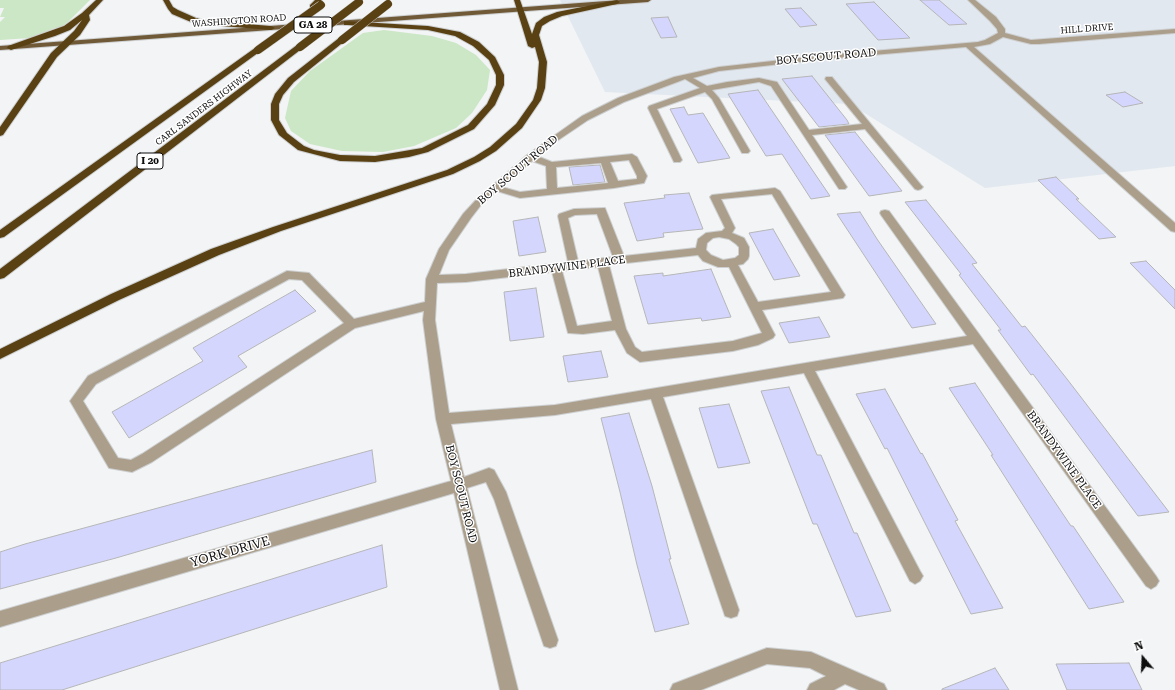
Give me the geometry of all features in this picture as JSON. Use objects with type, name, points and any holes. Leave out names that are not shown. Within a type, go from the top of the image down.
[{"type":"highway","points":[[11,48],[67,28],[74,21],[85,15],[100,0]]},
{"type":"highway","points":[[166,0],[170,8],[175,12],[194,20],[209,23],[271,28]]},
{"type":"highway","name":"CARL SANDERS HIGHWAY","points":[[0,235],[268,43],[320,3],[328,0]]},
{"type":"highway","points":[[517,0],[537,63],[541,88]]},
{"type":"highway","name":"CARL SANDERS HIGHWAY","points":[[0,274],[361,1]]},
{"type":"highway","points":[[347,22],[413,26],[442,30],[457,34],[476,44],[492,59],[500,75],[500,85],[491,105],[471,127],[457,136],[425,150],[395,157],[357,160],[323,156],[301,148],[282,135],[275,120],[275,104],[279,94],[291,80],[342,40],[390,2]]},
{"type":"highway","points":[[0,354],[115,297],[215,252],[277,229],[422,182],[463,167],[493,149],[519,126],[536,100],[541,88],[543,62],[535,35],[539,25],[547,19],[560,14],[617,2]]},
{"type":"highway","points":[[268,43],[312,6],[320,3]]},
{"type":"highway","points":[[0,133],[54,55],[67,44],[86,20],[85,15]]},
{"type":"main road","name":"WASHINGTON ROAD","points":[[0,48],[648,0]]},
{"type":"street","points":[[971,0],[993,19],[1001,29],[1002,34]]},
{"type":"street","name":"HILL DRIVE","points":[[1002,34],[1031,42],[1175,31]]},
{"type":"street","name":"BOY SCOUT ROAD","points":[[509,690],[443,419],[429,320],[432,279],[444,249],[467,216],[478,203],[530,157],[568,130],[606,107],[643,91],[687,77],[719,69],[772,62],[968,45],[987,42],[1002,34]]},
{"type":"street","points":[[1053,34],[1061,40]]},
{"type":"street","points":[[968,45],[1175,229]]},
{"type":"street","points":[[687,77],[706,89],[715,98],[745,151]]},
{"type":"street","points":[[829,79],[918,187]]},
{"type":"street","points":[[677,160],[652,108],[706,89],[727,84],[759,80],[774,84],[842,187]]},
{"type":"street","points":[[807,133],[868,126]]},
{"type":"street","points":[[496,188],[520,195],[642,181],[642,176],[632,158],[551,164],[530,157]]},
{"type":"street","points":[[605,160],[614,185]]},
{"type":"street","points":[[551,164],[552,192]]},
{"type":"street","points":[[725,235],[730,228],[715,197],[775,191],[839,295],[754,307]]},
{"type":"street","points":[[574,266],[564,216],[574,212],[601,210],[620,261]]},
{"type":"street","name":"BRANDYWINE PLACE","points":[[884,213],[1152,581]]},
{"type":"street","points":[[719,234],[732,236],[740,241],[744,247],[744,256],[739,261],[722,264],[707,258],[701,251],[702,242],[710,235],[719,234]]},
{"type":"street","name":"BRANDYWINE PLACE","points":[[432,279],[466,278],[701,251]]},
{"type":"street","points":[[603,263],[619,325],[631,350],[640,357],[733,346],[758,340],[769,335],[732,263]]},
{"type":"street","points":[[556,268],[572,330],[619,325]]},
{"type":"street","points":[[352,324],[305,276],[287,275],[92,380],[76,401],[114,464],[132,466],[147,458],[352,324],[430,304]]},
{"type":"street","points":[[443,419],[484,417],[555,410],[976,339]]},
{"type":"street","points":[[807,367],[915,576]]},
{"type":"street","points":[[655,393],[731,610]]},
{"type":"street","points":[[459,485],[489,474],[501,497],[550,640]]},
{"type":"street","name":"YORK DRIVE","points":[[0,619],[459,485]]},
{"type":"street","points":[[680,690],[766,656],[811,660],[878,690]]},
{"type":"street","points":[[816,690],[845,675]]},
{"type":"shaded area","points":[[560,0],[1175,0],[1175,166],[985,188],[850,104],[605,92]]},
{"type":"green space","points":[[0,0],[90,0],[59,29],[55,28],[30,38],[0,40],[0,22],[5,17],[0,17],[4,8],[0,8]]},
{"type":"green space","points":[[384,30],[432,36],[456,43],[476,55],[490,70],[487,90],[472,113],[456,128],[414,146],[383,152],[342,151],[310,144],[291,131],[285,118],[291,91],[310,71],[363,33]]},
{"type":"building","points":[[920,0],[939,0],[967,24],[949,25]]},
{"type":"building","points":[[874,2],[910,38],[878,40],[846,4]]},
{"type":"building","points":[[801,8],[817,25],[800,27],[785,9]]},
{"type":"building","points":[[668,17],[677,37],[661,38],[651,18]]},
{"type":"building","points":[[812,76],[849,124],[819,127],[782,79]]},
{"type":"building","points":[[758,90],[830,196],[811,199],[782,154],[766,156],[728,94]]},
{"type":"building","points":[[1125,92],[1143,103],[1123,107],[1106,95]]},
{"type":"building","points":[[684,107],[688,115],[703,113],[730,158],[698,163],[670,109]]},
{"type":"building","points":[[855,132],[902,191],[869,196],[825,135]]},
{"type":"building","points":[[600,165],[605,182],[573,185],[569,167]]},
{"type":"building","points":[[1056,177],[1079,199],[1076,199],[1116,237],[1099,239],[1038,180]]},
{"type":"building","points":[[689,193],[703,229],[663,233],[664,237],[637,241],[624,203],[665,198],[664,195]]},
{"type":"building","points":[[926,200],[977,263],[972,264],[1022,327],[1025,326],[1169,512],[1138,516],[1033,374],[1031,375],[998,330],[1001,330],[959,275],[961,274],[905,202]]},
{"type":"building","points":[[860,212],[936,324],[912,328],[837,214]]},
{"type":"building","points":[[538,217],[546,252],[519,256],[513,221]]},
{"type":"building","points":[[773,229],[800,276],[774,280],[749,233]]},
{"type":"building","points":[[1146,261],[1175,290],[1175,309],[1130,263]]},
{"type":"building","points":[[711,269],[731,317],[702,321],[701,318],[648,324],[634,276],[663,273],[663,276]]},
{"type":"building","points":[[536,288],[544,337],[510,341],[504,292]]},
{"type":"building","points":[[295,290],[316,311],[238,356],[247,367],[129,438],[112,412],[203,361],[193,348]]},
{"type":"building","points":[[819,317],[830,337],[789,343],[779,323]]},
{"type":"building","points":[[601,351],[608,377],[568,382],[563,356]]},
{"type":"building","points":[[975,383],[1124,602],[1089,609],[991,455],[993,455],[949,388]]},
{"type":"building","points":[[789,387],[817,455],[821,455],[854,533],[857,533],[891,611],[856,617],[817,524],[813,524],[761,391]]},
{"type":"building","points":[[885,389],[921,454],[922,453],[958,520],[955,521],[1003,608],[971,614],[887,448],[885,449],[856,394]]},
{"type":"building","points":[[729,404],[750,463],[718,468],[699,408]]},
{"type":"building","points":[[629,413],[652,486],[671,559],[669,559],[689,624],[655,632],[601,418]]},
{"type":"building","points":[[372,450],[376,482],[116,558],[0,589],[0,552]]},
{"type":"building","points":[[382,545],[387,587],[62,690],[0,690],[0,663]]},
{"type":"building","points":[[1129,663],[1142,690],[1067,690],[1056,664]]},
{"type":"building","points":[[995,668],[1009,690],[942,690],[942,689]]}]
